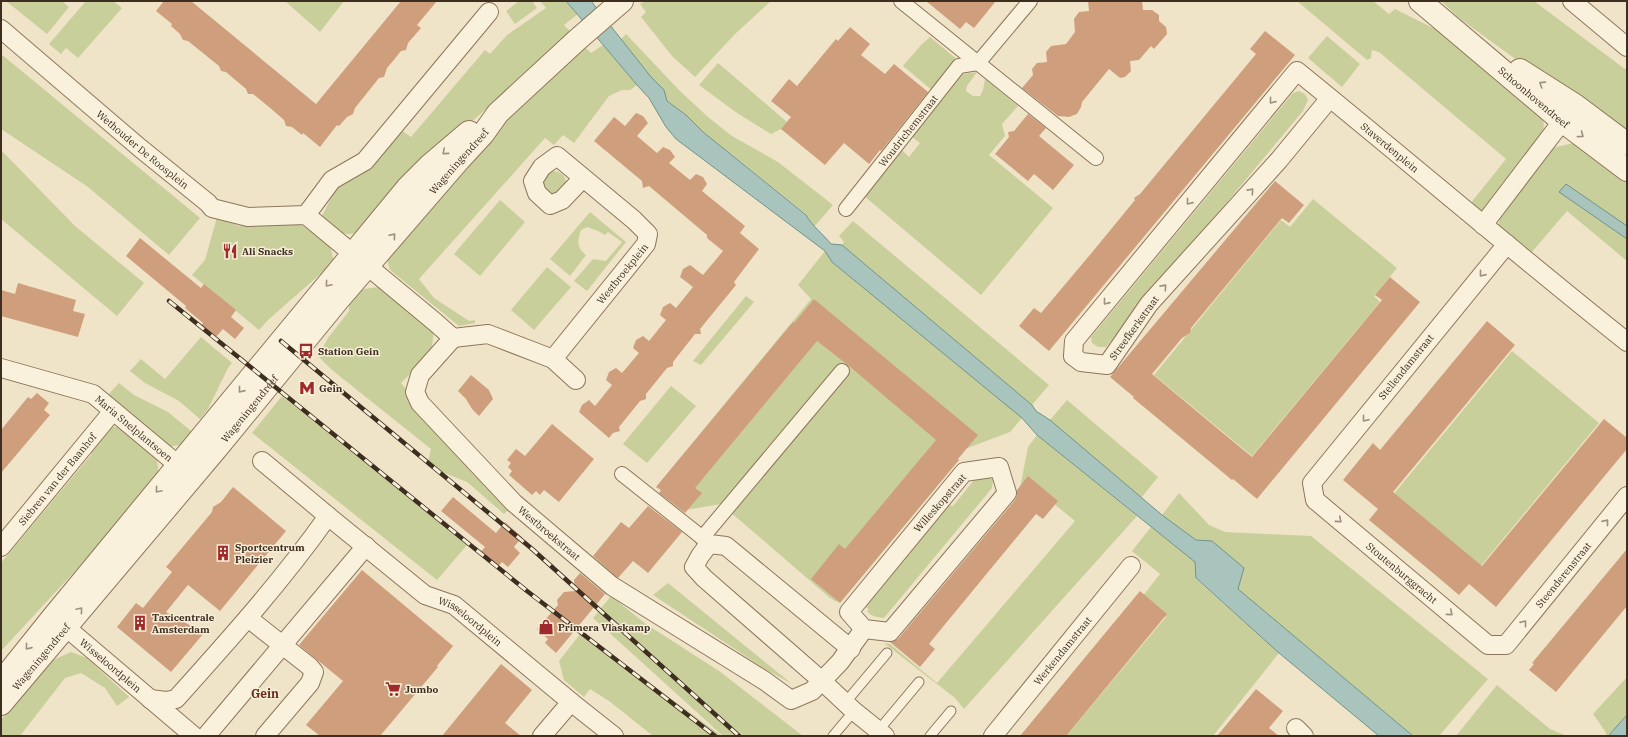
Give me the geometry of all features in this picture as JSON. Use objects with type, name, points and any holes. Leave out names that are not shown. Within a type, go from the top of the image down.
[{"type":"street","name":"Wageningendreef","points":[[1,682],[59,622],[360,260],[408,187],[429,166],[478,124],[498,113],[577,40],[622,1]]},
{"type":"street","points":[[902,1],[1096,158]]},
{"type":"street","points":[[978,63],[1030,1]]},
{"type":"street","name":"Schoonhovendreef","points":[[1420,1],[1443,20],[1568,113],[1627,170]]},
{"type":"street","points":[[1572,1],[1627,47]]},
{"type":"street","points":[[489,12],[365,161],[332,180],[306,215],[435,322],[452,338],[488,334],[553,359],[576,380]]},
{"type":"street","name":"Wethouder De Roosplein","points":[[1,29],[140,148],[208,203],[212,208],[248,217],[306,215]]},
{"type":"street","name":"Woudrichemstraat","points":[[846,209],[959,66],[978,63]]},
{"type":"street","name":"Staverdenplein","points":[[1296,71],[1627,342]]},
{"type":"street","name":"Streefkerkstraat","points":[[1296,71],[1074,341],[1073,356],[1081,362],[1107,365],[1149,304],[1279,160],[1330,98]]},
{"type":"street","points":[[1483,225],[1568,113]]},
{"type":"street","name":"Schoonhovendreef","points":[[1568,113],[1627,144]]},
{"type":"street","name":"Westbroekplein","points":[[553,359],[646,244],[648,234],[634,220],[583,178]]},
{"type":"street","name":"Stellendamstraat","points":[[1313,493],[1312,483],[1507,244]]},
{"type":"street","name":"Westbroekstraat","points":[[452,338],[420,375],[415,392],[420,403],[514,503],[612,586],[766,680],[791,700],[812,691],[822,681]]},
{"type":"street","name":"Maria Snelplantsoen","points":[[1,368],[93,394],[185,471]]},
{"type":"street","points":[[842,371],[706,541],[694,567],[704,578],[850,707],[882,733]]},
{"type":"street","name":"Siebren van der Baanhof","points":[[1,547],[112,411]]},
{"type":"street","name":"Wisseloordplein","points":[[262,461],[425,595],[454,605],[614,736]]},
{"type":"street","name":"Willeskopstraat","points":[[999,467],[1007,493],[890,632],[864,629],[849,612],[964,472],[999,467]]},
{"type":"street","points":[[622,474],[706,541],[726,546],[851,649]]},
{"type":"street","name":"Stoutenburggracht","points":[[1313,493],[1315,500],[1488,645],[1495,645]]},
{"type":"street","name":"Steenderenstraat","points":[[1495,645],[1506,645],[1627,496]]},
{"type":"street","name":"Wisseloordplein","points":[[150,699],[166,701],[176,699],[248,618],[310,542],[328,516]]},
{"type":"street","points":[[206,736],[366,546]]},
{"type":"street","name":"Werkendamstraat","points":[[993,736],[1131,566]]},
{"type":"street","points":[[248,618],[309,666],[314,672],[310,683],[265,736]]},
{"type":"street","name":"Wageningendreef","points":[[1,704],[59,622]]},
{"type":"street","name":"Wisseloordplein","points":[[59,622],[194,736]]},
{"type":"street","points":[[822,681],[851,649],[864,629]]},
{"type":"street","points":[[542,736],[571,702]]},
{"type":"lane","points":[[834,736],[850,707],[887,653]]},
{"type":"lane","points":[[882,733],[919,682]]},
{"type":"lane","points":[[930,736],[950,711]]},
{"type":"green space","points":[[6,1],[62,1],[69,7],[47,34]]},
{"type":"green space","points":[[86,1],[113,1],[122,8],[78,58],[66,48],[61,54],[49,44]]},
{"type":"green space","points":[[285,1],[344,1],[320,32]]},
{"type":"green space","points":[[519,1],[532,1],[537,8],[515,24],[506,11]]},
{"type":"green space","points":[[540,1],[566,1],[577,15],[564,25],[573,34],[433,155],[363,232],[344,234],[335,230],[322,216],[336,188],[351,180],[401,130],[411,137],[485,50],[490,54],[507,35],[546,8]]},
{"type":"green space","points":[[645,1],[771,1],[735,34],[695,77],[672,56],[641,17],[646,12],[640,4]]},
{"type":"green space","points":[[1297,1],[1373,1],[1389,14],[1395,9],[1443,33],[1543,110],[1544,134],[1481,214],[1470,204],[1506,159],[1379,52],[1372,50],[1371,58],[1367,60]]},
{"type":"green space","points":[[1441,1],[1534,1],[1625,69],[1627,67],[1627,140],[1459,18]]},
{"type":"green space","points":[[626,34],[680,91],[708,117],[732,136],[778,162],[833,205],[814,227],[806,214],[703,132],[686,115],[667,101],[649,98],[637,85],[650,78],[621,39]]},
{"type":"green space","points":[[1327,36],[1360,64],[1342,87],[1308,58]]},
{"type":"green space","points":[[930,37],[959,61],[933,91],[903,66]]},
{"type":"green space","points":[[603,45],[637,85],[630,90],[622,90],[609,96],[574,143],[563,135],[554,145],[545,138],[419,279],[434,298],[469,321],[475,320],[475,323],[459,326],[390,270],[385,252],[482,143],[585,47],[591,53]]},
{"type":"green space","points":[[1,54],[200,218],[169,255],[88,187],[1,129]]},
{"type":"green space","points":[[718,63],[787,122],[781,129],[771,134],[737,113],[699,85]]},
{"type":"green space","points":[[977,72],[967,86],[966,91],[973,96],[980,96],[985,79],[1018,106],[1002,124],[1005,136],[989,155],[1053,208],[981,295],[863,195],[901,149],[909,157],[920,143],[912,137],[963,74]]},
{"type":"green space","points":[[1299,91],[1305,94],[1308,100],[1303,111],[1106,347],[1098,347],[1092,343],[1091,337],[1293,93]]},
{"type":"green space","points":[[1578,142],[1627,179],[1627,226],[1566,184],[1559,192],[1627,239],[1627,261],[1567,211],[1531,253],[1498,226],[1503,207],[1552,148]]},
{"type":"green space","points":[[1,150],[75,226],[144,283],[117,316],[1,219]]},
{"type":"green space","points":[[552,171],[563,175],[566,184],[564,192],[548,195],[542,182],[548,173]]},
{"type":"green space","points":[[1313,199],[1397,268],[1374,296],[1380,302],[1252,456],[1154,375],[1281,220],[1290,227]]},
{"type":"green space","points":[[500,200],[525,222],[480,276],[454,254]]},
{"type":"green space","points":[[590,212],[626,242],[587,291],[574,281],[593,259],[606,261],[622,242],[608,232],[605,235],[587,227],[581,230],[578,241],[579,247],[586,255],[570,276],[550,259]]},
{"type":"green space","points":[[217,217],[239,226],[294,222],[303,226],[330,245],[334,262],[268,320],[259,330],[192,275],[205,260]]},
{"type":"green space","points":[[853,221],[1049,385],[1032,405],[842,245],[844,242],[839,236]]},
{"type":"green space","points":[[825,251],[832,262],[1022,418],[1010,432],[965,449],[837,602],[830,598],[721,504],[686,510],[657,486],[811,299],[798,285]]},
{"type":"green space","points":[[547,267],[571,287],[534,330],[511,310]]},
{"type":"green space","points":[[378,287],[407,305],[434,331],[431,353],[401,383],[467,465],[509,509],[504,514],[467,482],[427,466],[431,449],[332,370],[318,356],[328,338],[349,311],[349,299],[358,290]]},
{"type":"green space","points":[[746,296],[754,302],[701,365],[693,361]]},
{"type":"green space","points":[[201,337],[232,363],[228,368],[208,409],[200,419],[179,401],[145,383],[130,371],[141,359],[165,379]]},
{"type":"green space","points":[[1512,351],[1599,423],[1480,567],[1392,496]]},
{"type":"green space","points":[[119,383],[134,395],[168,412],[196,435],[189,444],[166,447],[106,397]]},
{"type":"green space","points":[[671,386],[696,406],[647,463],[623,444]]},
{"type":"green space","points":[[282,396],[467,545],[437,580],[252,433]]},
{"type":"green space","points":[[1067,400],[1158,477],[1141,498],[1050,420]]},
{"type":"green space","points":[[110,427],[119,427],[157,458],[159,480],[1,651],[1,563],[91,455],[93,442]]},
{"type":"green space","points":[[1037,435],[1137,516],[964,709],[955,698],[884,643],[890,644],[937,683],[1075,521],[1026,481],[1020,488],[1028,447]]},
{"type":"green space","points":[[979,474],[987,475],[993,480],[992,488],[884,618],[875,616],[867,611],[869,609],[864,606],[949,505],[953,506]]},
{"type":"green space","points":[[1179,493],[1209,525],[1225,532],[1311,536],[1488,679],[1439,736],[1413,736],[1238,589],[1212,541],[1196,540],[1162,515]]},
{"type":"green space","points":[[1151,527],[1195,562],[1196,579],[1279,653],[1213,736],[1066,736],[1166,617],[1142,597],[1160,574],[1132,551]]},
{"type":"green space","points":[[668,583],[792,684],[765,669],[653,595]]},
{"type":"green space","points":[[611,596],[646,624],[719,671],[803,736],[723,736],[593,618]]},
{"type":"green space","points":[[581,633],[722,736],[653,736],[609,701],[590,689],[584,697],[564,680],[559,661]]},
{"type":"green space","points":[[71,652],[87,658],[129,697],[117,706],[105,688],[81,673],[65,678],[20,736],[1,736],[1,720],[49,662]]},
{"type":"green space","points":[[1627,677],[1627,715],[1607,736],[1593,714]]},
{"type":"green space","points":[[1497,685],[1550,729],[1567,736],[1456,736]]},
{"type":"water","points":[[566,1],[591,1],[651,77],[664,90],[667,101],[686,115],[703,132],[806,215],[811,223],[831,244],[842,245],[1032,405],[1036,411],[1050,420],[1162,515],[1196,540],[1212,541],[1244,568],[1238,589],[1413,736],[1379,736],[1279,653],[1196,578],[1195,562],[1037,435],[1022,418],[832,262],[825,251],[676,139],[666,127],[649,98]]},
{"type":"water","points":[[1566,184],[1627,226],[1627,239],[1559,192]]},
{"type":"water","points":[[1627,715],[1627,736],[1608,736]]},
{"type":"building","points":[[164,1],[191,1],[316,104],[401,1],[437,1],[417,25],[421,28],[408,43],[406,50],[401,51],[387,68],[384,77],[379,78],[355,108],[353,114],[347,117],[339,126],[337,125],[320,147],[303,133],[302,135],[292,127],[286,126],[284,120],[269,107],[253,94],[248,94],[246,89],[226,72],[221,71],[219,66],[188,41],[183,40],[180,34],[171,26],[172,24],[156,11]]},
{"type":"building","points":[[926,1],[996,1],[974,28],[966,22],[960,29]]},
{"type":"building","points":[[1088,1],[1142,1],[1143,10],[1152,10],[1159,15],[1159,21],[1166,27],[1167,34],[1154,49],[1151,46],[1139,60],[1130,61],[1131,71],[1125,77],[1120,78],[1109,69],[1082,102],[1077,114],[1069,117],[1058,116],[1022,88],[1033,75],[1032,69],[1037,63],[1047,62],[1046,52],[1051,46],[1066,44],[1075,32],[1074,19],[1079,12],[1089,11]]},
{"type":"building","points":[[850,27],[870,44],[861,55],[885,74],[894,64],[928,92],[869,164],[844,143],[825,165],[781,129],[791,117],[771,101],[789,79],[797,86],[836,39],[838,41]]},
{"type":"building","points":[[1265,31],[1295,55],[1049,351],[1019,326],[1034,308],[1041,313],[1094,250],[1135,200],[1134,198],[1140,194],[1256,54],[1250,49]]},
{"type":"building","points":[[636,113],[643,116],[648,123],[637,136],[657,153],[663,147],[670,150],[675,157],[669,163],[690,180],[696,174],[703,177],[707,184],[702,191],[745,226],[740,233],[759,249],[734,282],[736,285],[700,329],[701,334],[695,334],[673,362],[673,366],[667,368],[646,394],[646,399],[640,401],[619,427],[620,431],[613,433],[609,438],[579,412],[582,405],[589,400],[595,406],[612,385],[606,380],[609,372],[616,368],[622,373],[639,353],[633,348],[636,340],[643,336],[649,341],[666,320],[660,315],[663,307],[670,303],[676,308],[693,287],[680,277],[683,269],[690,265],[703,275],[723,251],[707,238],[707,235],[649,186],[643,188],[642,181],[594,141],[614,117],[625,126]]},
{"type":"building","points":[[1028,114],[1046,128],[1039,136],[1074,165],[1053,190],[1034,174],[1028,181],[995,154],[1009,137],[1008,132],[1014,131]]},
{"type":"building","points":[[1275,181],[1304,205],[1289,223],[1282,218],[1191,328],[1190,333],[1182,338],[1152,374],[1252,457],[1382,300],[1375,295],[1390,277],[1420,302],[1257,499],[1133,398],[1134,397],[1110,377]]},
{"type":"building","points":[[140,238],[201,288],[204,284],[236,310],[231,317],[244,328],[235,339],[223,329],[215,338],[200,327],[203,323],[185,308],[186,306],[126,256]]},
{"type":"building","points":[[18,283],[76,300],[73,311],[85,314],[78,337],[1,316],[1,290],[15,294]]},
{"type":"building","points":[[814,299],[978,435],[840,603],[811,579],[839,544],[845,549],[936,440],[848,365],[817,341],[695,488],[702,493],[685,513],[659,493],[661,490],[656,487],[793,322],[794,323]]},
{"type":"building","points":[[1487,321],[1515,345],[1393,492],[1482,566],[1604,419],[1627,438],[1627,449],[1496,607],[1469,584],[1459,595],[1369,520],[1378,509],[1343,480],[1373,443],[1380,450]]},
{"type":"building","points":[[471,375],[489,390],[493,399],[479,416],[458,391]]},
{"type":"building","points":[[37,393],[49,403],[44,410],[50,415],[1,473],[1,430],[28,397],[31,399]]},
{"type":"building","points":[[552,424],[594,459],[559,502],[544,490],[540,495],[536,491],[532,495],[509,475],[512,471],[508,467],[511,463],[507,460],[516,449],[525,456]]},
{"type":"building","points":[[1028,476],[1058,501],[1043,519],[1036,514],[929,644],[935,649],[920,667],[890,642],[898,639],[1015,500],[1017,490]]},
{"type":"building","name":"Sportcentrum Pleizier","points":[[233,487],[286,531],[220,611],[188,585],[166,612],[204,633],[171,672],[117,627],[136,603],[143,608],[172,572],[166,567],[212,512],[213,507],[221,502]]},
{"type":"building","points":[[453,497],[496,533],[505,522],[522,537],[514,547],[520,553],[508,567],[502,562],[497,568],[479,554],[485,547],[441,511]]},
{"type":"building","points":[[648,506],[682,532],[648,573],[633,561],[618,578],[593,556],[621,522],[629,528]]},
{"type":"building","points":[[1627,549],[1627,606],[1556,692],[1529,670],[1534,664],[1532,663]]},
{"type":"building","points":[[362,570],[453,646],[437,666],[438,667],[380,736],[320,736],[306,725],[343,681],[299,645]]},
{"type":"building","points":[[580,573],[605,594],[556,653],[545,643],[548,639],[537,629],[558,605],[557,600],[564,592],[575,591],[574,580]]},
{"type":"building","points":[[1140,591],[1167,614],[1066,736],[1020,736]]},
{"type":"building","points":[[501,664],[532,690],[505,723],[521,736],[442,736]]},
{"type":"building","points":[[1256,689],[1283,711],[1269,728],[1279,736],[1217,736]]},
{"type":"railway","points":[[169,301],[527,591],[715,736]]},
{"type":"railway","points":[[281,341],[531,548],[739,736]]},
{"type":"place","name":"Ali Snacks","points":[[230,251]]},
{"type":"place","name":"Station Gein","points":[[306,351]]},
{"type":"place","name":"Gein","points":[[307,388]]},
{"type":"place","name":"Sportcentrum Pleizier","points":[[223,553]]},
{"type":"place","name":"Taxicentrale Amsterdam","points":[[140,623]]},
{"type":"place","name":"Primera Vlaskamp","points":[[546,627]]},
{"type":"place","name":"Jumbo","points":[[393,689]]},
{"type":"district","name":"Gein","points":[[265,693]]}]
